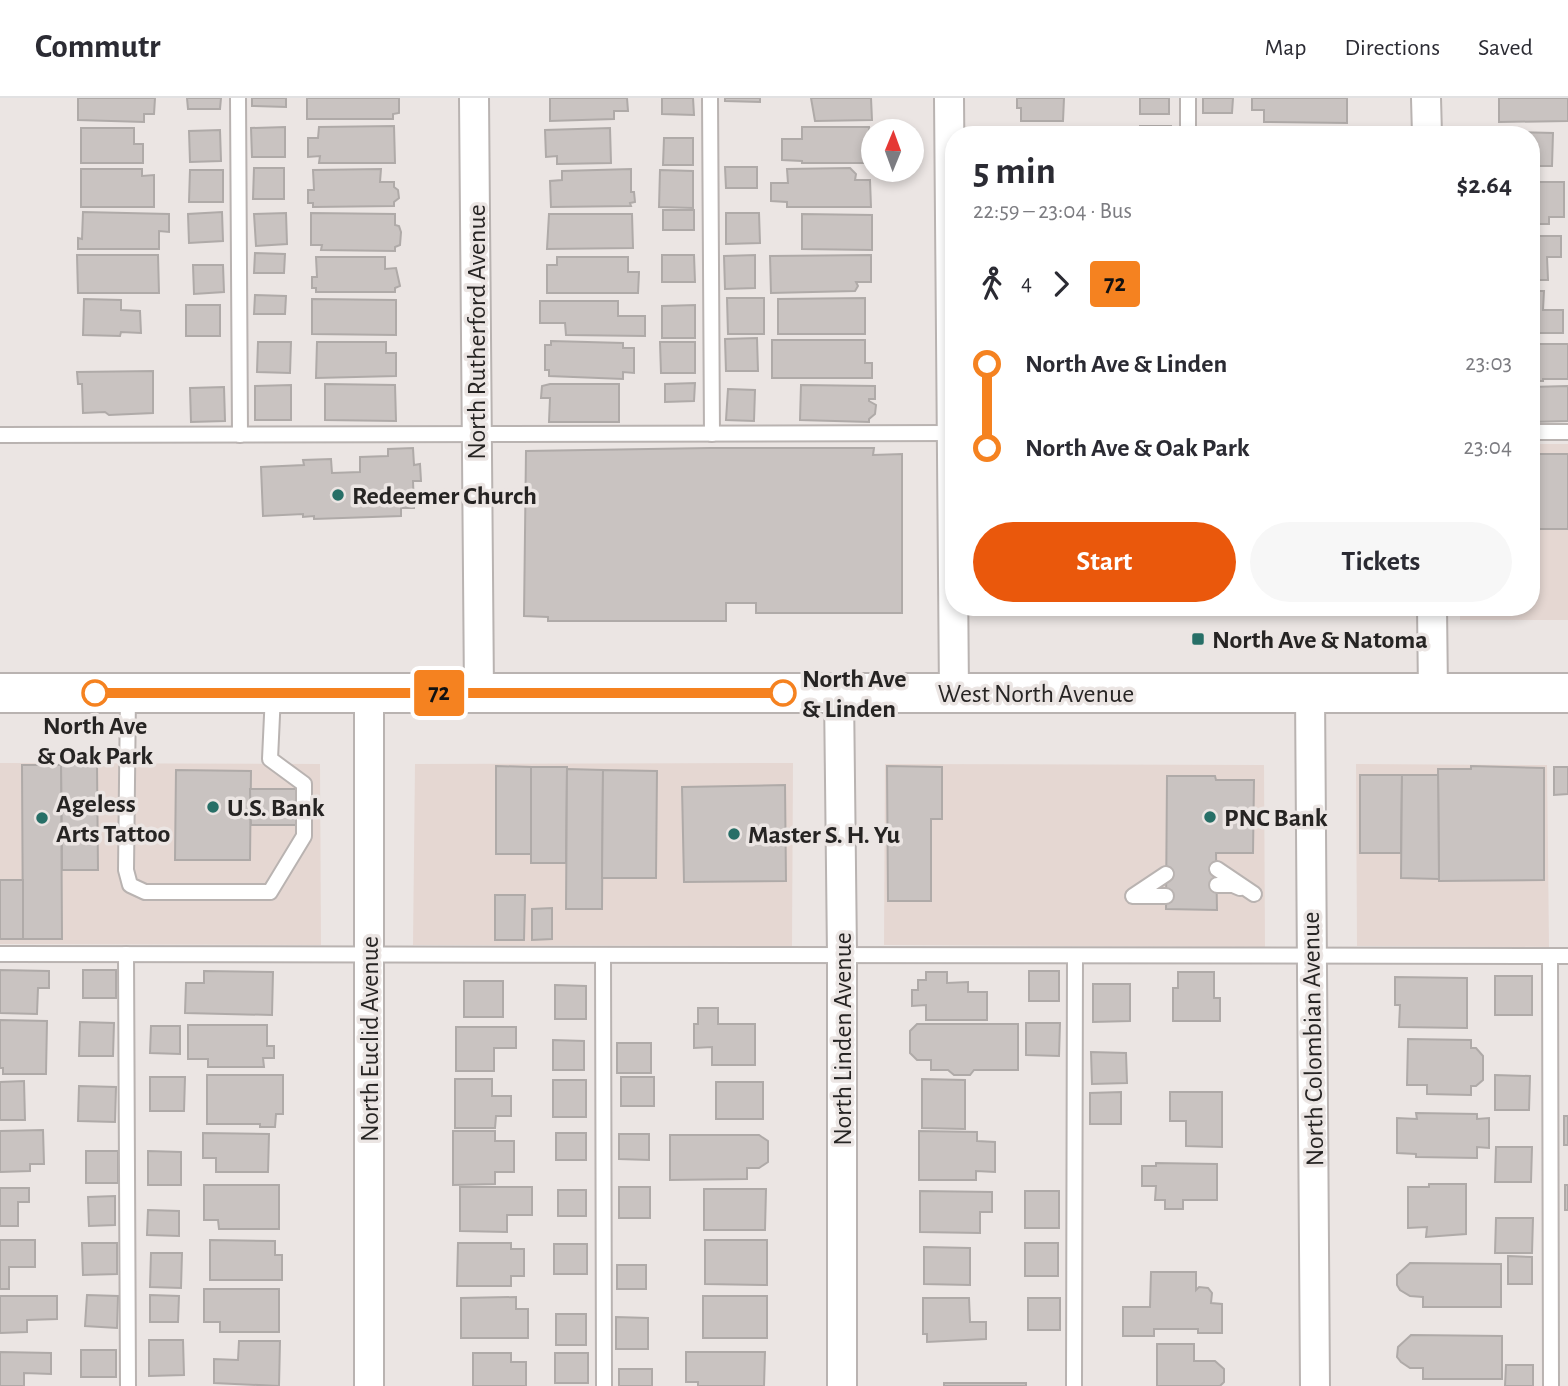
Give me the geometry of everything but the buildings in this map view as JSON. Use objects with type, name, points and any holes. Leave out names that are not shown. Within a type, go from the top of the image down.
[{"type":"main road","name":"West North Avenue","points":[[0,693],[1568,693]]},
{"type":"street","name":"North Rutherford Avenue","points":[[474,98],[478,693]]},
{"type":"street","points":[[949,98],[949,126]]},
{"type":"street","points":[[1426,98],[1427,126]]},
{"type":"street","points":[[954,616],[954,693]]},
{"type":"street","points":[[1432,616],[1433,693]]},
{"type":"street","name":"North Euclid Avenue","points":[[369,693],[369,1386]]},
{"type":"street","name":"North Linden Avenue","points":[[839,693],[842,1386]]},
{"type":"street","name":"North Colombian Avenue","points":[[1310,693],[1315,1386]]},
{"type":"lane","points":[[238,98],[240,435]]},
{"type":"lane","points":[[710,98],[712,434]]},
{"type":"lane","points":[[1188,98],[1188,126]]},
{"type":"lane","points":[[1540,432],[1568,432]]},
{"type":"lane","points":[[0,435],[945,433]]},
{"type":"lane","points":[[128,693],[125,758],[126,858],[130,885],[145,892],[270,892],[304,836],[304,784],[271,759],[273,693]]},
{"type":"lane","points":[[1217,869],[1254,894],[1217,890]]},
{"type":"lane","points":[[1166,885],[1133,896],[1166,885]]},
{"type":"lane","points":[[0,954],[1568,956]]},
{"type":"lane","points":[[126,954],[128,1386]]},
{"type":"lane","points":[[603,955],[604,1386]]},
{"type":"lane","points":[[1074,1386],[1075,956]]},
{"type":"lane","points":[[1550,956],[1551,1386]]},
{"type":"shaded area","points":[[1540,444],[1568,444],[1568,620],[1460,620],[1460,616],[1540,616]]},
{"type":"shaded area","points":[[0,763],[320,764],[321,945],[0,944]]},
{"type":"shaded area","points":[[793,763],[792,946],[413,945],[415,764]]},
{"type":"shaded area","points":[[885,764],[1264,765],[1265,947],[884,945]]},
{"type":"shaded area","points":[[1356,764],[1547,765],[1549,947],[1357,946]]},
{"type":"bus line","name":"72","points":[[95,693],[783,693]]},
{"type":"place","name":"Redeemer Church","points":[[338,495]]},
{"type":"place","name":"North Ave & Natoma","points":[[1198,639]]},
{"type":"place","name":"North Ave & Oak Park","points":[[95,693]]},
{"type":"place","name":"North Ave & Linden","points":[[783,693]]},
{"type":"place","name":"U.S. Bank","points":[[213,807]]},
{"type":"place","name":"PNC Bank","points":[[1210,817]]},
{"type":"place","name":"Ageless Arts Tattoo","points":[[42,818]]},
{"type":"place","name":"Master S. H. Yu","points":[[734,834]]}]
